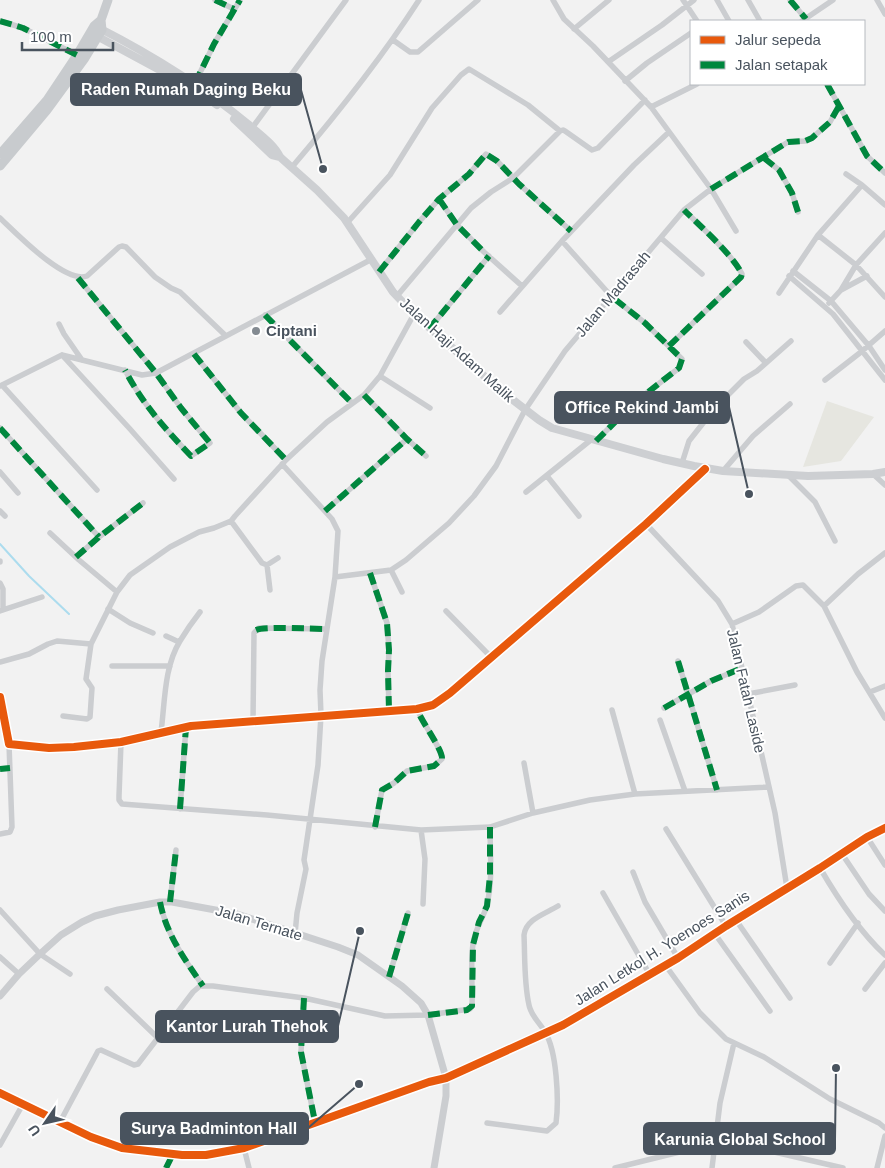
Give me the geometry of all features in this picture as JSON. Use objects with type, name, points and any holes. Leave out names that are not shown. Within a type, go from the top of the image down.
[{"type":"main road","points":[[0,166],[66,85],[85,58],[107,4]]},
{"type":"main road","name":"Jalan Haji Adam Malik","points":[[97,29],[195,83],[252,128],[332,205],[347,223],[397,296],[414,314],[525,410],[552,428],[704,469],[789,476],[885,472]]},
{"type":"main road","points":[[0,154],[47,100],[97,29]]},
{"type":"main road","points":[[97,29],[193,88],[221,108],[272,155],[280,157]]},
{"type":"street","points":[[215,0],[234,9]]},
{"type":"street","points":[[195,83],[214,44],[240,0]]},
{"type":"street","points":[[252,128],[346,0]]},
{"type":"street","points":[[292,167],[336,116],[393,40],[419,0]]},
{"type":"street","points":[[393,40],[410,52],[418,52],[478,0]]},
{"type":"street","points":[[553,0],[564,19],[651,107],[711,189],[736,231]]},
{"type":"street","points":[[574,29],[609,0]]},
{"type":"street","points":[[608,62],[662,25],[685,2],[694,0]]},
{"type":"street","points":[[717,0],[728,20]]},
{"type":"street","points":[[748,0],[759,20]]},
{"type":"street","points":[[790,0],[804,20],[833,0]]},
{"type":"street","points":[[877,0],[885,14]]},
{"type":"street","points":[[685,2],[696,20]]},
{"type":"street","points":[[0,21],[23,28],[78,55]]},
{"type":"street","points":[[625,81],[647,63],[690,34]]},
{"type":"street","points":[[347,223],[390,175],[432,108],[468,69],[528,105],[560,131],[565,131],[592,150],[598,148],[645,100]]},
{"type":"street","points":[[651,107],[695,85]]},
{"type":"street","points":[[828,85],[867,156],[885,173]]},
{"type":"street","name":"Jalan Madrasah","points":[[390,570],[406,560],[449,523],[474,496],[496,466],[525,410],[565,351],[684,210],[711,189],[788,142],[805,141],[812,138],[830,122],[839,106]]},
{"type":"street","points":[[397,296],[471,208],[513,178],[560,131]]},
{"type":"street","points":[[500,312],[571,231],[634,165],[669,132]]},
{"type":"street","points":[[379,272],[439,199],[469,174],[486,154],[497,161],[571,231]]},
{"type":"street","points":[[764,158],[779,170],[792,192],[798,212]]},
{"type":"street","points":[[846,174],[862,185],[885,206]]},
{"type":"street","points":[[779,293],[818,235],[862,185]]},
{"type":"street","points":[[439,199],[456,225],[522,286]]},
{"type":"street","points":[[669,346],[742,274],[739,268],[684,210]]},
{"type":"street","points":[[0,218],[37,252],[67,274],[78,278],[156,373],[181,408],[210,443],[191,456],[157,420],[144,403],[125,370]]},
{"type":"street","points":[[826,306],[841,290],[856,266],[885,233]]},
{"type":"street","points":[[818,235],[867,276],[885,297]]},
{"type":"street","points":[[660,238],[702,274]]},
{"type":"street","points":[[526,492],[594,440],[634,403],[681,365],[682,359],[644,322],[611,296],[562,241]]},
{"type":"street","points":[[78,278],[87,276],[116,249],[122,246],[126,247],[154,277],[180,292],[226,336]]},
{"type":"street","points":[[429,328],[489,256]]},
{"type":"street","points":[[97,490],[1,385],[62,356],[142,374],[156,373],[372,259]]},
{"type":"street","points":[[791,274],[831,301],[869,346],[884,374]]},
{"type":"street","points":[[791,274],[826,306],[861,352],[884,374]]},
{"type":"street","points":[[841,290],[867,276]]},
{"type":"street","points":[[63,716],[87,719],[90,717],[92,688],[86,679],[91,644],[117,592],[130,575],[170,547],[199,532],[214,528],[230,520],[284,462],[327,422],[364,395],[380,376],[414,314]]},
{"type":"street","points":[[265,315],[352,404]]},
{"type":"street","points":[[59,324],[82,360]]},
{"type":"street","points":[[825,380],[885,331]]},
{"type":"street","points":[[682,463],[689,441],[715,408],[744,379],[791,341]]},
{"type":"street","points":[[746,342],[766,363]]},
{"type":"street","points":[[194,354],[241,413],[325,511],[336,525],[338,531],[335,577],[326,629],[321,680],[318,765],[304,860],[306,869],[297,913],[295,934]]},
{"type":"street","points":[[62,356],[130,429],[174,480]]},
{"type":"street","points":[[380,376],[430,408]]},
{"type":"street","points":[[364,395],[426,456]]},
{"type":"street","points":[[723,471],[753,436],[790,404]]},
{"type":"street","points":[[0,428],[99,537]]},
{"type":"street","points":[[325,511],[407,439]]},
{"type":"street","points":[[9,744],[74,748],[121,742],[186,727],[417,709],[433,705],[646,524],[704,469]]},
{"type":"street","points":[[0,472],[18,493]]},
{"type":"street","points":[[872,474],[885,485]]},
{"type":"street","points":[[547,476],[579,516]]},
{"type":"street","points":[[789,476],[815,502],[835,542]]},
{"type":"street","points":[[76,557],[143,503]]},
{"type":"street","points":[[230,520],[258,560],[267,565]]},
{"type":"street","name":"Jalan Fatah Laside","points":[[646,524],[718,601],[732,624],[775,813],[786,888]]},
{"type":"street","points":[[50,533],[117,592]]},
{"type":"street","points":[[824,606],[858,574],[885,554]]},
{"type":"street","points":[[267,565],[278,558]]},
{"type":"street","points":[[267,565],[270,590]]},
{"type":"street","points":[[335,577],[390,570],[402,592]]},
{"type":"street","points":[[370,573],[387,623],[389,711]]},
{"type":"street","points":[[0,582],[3,589],[1,611],[42,597]]},
{"type":"street","points":[[732,624],[759,612],[800,585],[809,590],[824,606],[853,665],[885,718]]},
{"type":"street","points":[[108,609],[152,634]]},
{"type":"street","points":[[446,611],[490,657]]},
{"type":"street","points":[[161,732],[170,666],[179,642],[200,612]]},
{"type":"street","points":[[253,721],[254,633],[256,630],[259,628],[326,629]]},
{"type":"street","points":[[166,636],[179,642]]},
{"type":"street","points":[[0,662],[29,654],[57,641],[91,644]]},
{"type":"street","points":[[678,661],[717,790]]},
{"type":"street","points":[[112,666],[170,666]]},
{"type":"street","points":[[664,708],[711,681],[742,668]]},
{"type":"street","points":[[748,694],[795,685]]},
{"type":"street","points":[[870,692],[885,686]]},
{"type":"street","points":[[0,697],[9,744],[12,827],[10,832],[0,834]]},
{"type":"street","points":[[375,827],[382,790],[394,783],[407,771],[434,766],[442,759],[441,751],[424,726],[417,709]]},
{"type":"street","points":[[612,710],[635,794]]},
{"type":"street","points":[[660,720],[685,792]]},
{"type":"street","points":[[180,809],[186,727]]},
{"type":"street","points":[[121,742],[119,796],[122,804],[267,815],[375,827],[421,830],[490,827],[533,813],[590,800],[635,794],[768,787]]},
{"type":"street","points":[[524,763],[533,813]]},
{"type":"street","points":[[0,769],[10,768]]},
{"type":"street","points":[[60,1122],[98,1051],[101,1050],[136,1065],[193,992],[203,986],[304,998],[385,1016],[428,1015],[467,1010],[472,1006],[472,945],[479,922],[487,906],[490,875],[490,827]]},
{"type":"street","name":"Jalan Letkol H. Yoenoes Sanis","points":[[0,1093],[91,1137],[122,1148],[206,1156],[244,1148],[429,1082],[446,1078],[563,1025],[666,966],[786,888],[885,828]]},
{"type":"street","points":[[421,830],[425,866],[424,904]]},
{"type":"street","points":[[666,830],[726,926]]},
{"type":"street","points":[[868,837],[885,864]]},
{"type":"street","points":[[170,902],[176,850]]},
{"type":"street","points":[[842,854],[869,894],[885,911]]},
{"type":"street","points":[[820,868],[858,923],[885,956]]},
{"type":"street","points":[[633,872],[645,902],[678,958]]},
{"type":"street","points":[[603,893],[650,975]]},
{"type":"street","points":[[160,902],[168,929],[184,959],[203,986]]},
{"type":"street","name":"Jalan Ternate","points":[[0,996],[18,974],[40,954],[62,935],[88,919],[118,910],[160,902],[170,902],[237,914],[358,955],[412,994],[428,1015],[446,1078],[446,1096],[434,1168]]},
{"type":"street","points":[[487,1123],[547,1131],[556,1124],[558,1106],[551,1049],[546,1032],[529,1008],[524,935],[525,928],[529,922],[558,906]]},
{"type":"street","points":[[0,910],[40,954],[70,974]]},
{"type":"street","points":[[389,977],[408,913]]},
{"type":"street","points":[[736,920],[790,998]]},
{"type":"street","points":[[830,963],[858,923]]},
{"type":"street","points":[[715,934],[770,1011]]},
{"type":"street","points":[[0,957],[18,974]]},
{"type":"street","points":[[865,989],[885,963]]},
{"type":"street","points":[[666,966],[700,1014],[717,1032],[734,1043],[764,1057],[830,1099],[882,1122],[885,1128]]},
{"type":"street","points":[[107,989],[158,1038]]},
{"type":"street","points":[[304,998],[301,1052],[315,1122]]},
{"type":"street","points":[[712,1168],[720,1103],[734,1043]]},
{"type":"street","points":[[0,1145],[23,1104]]},
{"type":"street","points":[[877,1168],[885,1136]]},
{"type":"street","points":[[615,1168],[716,1142],[843,1168]]},
{"type":"street","points":[[244,1148],[249,1168]]},
{"type":"street","points":[[166,1168],[173,1154]]},
{"type":"shaded area","points":[[827,401],[874,417],[841,461],[803,467]]},
{"type":"waterway","points":[[0,544],[29,576],[69,614]]},
{"type":"marked path","points":[[215,0],[234,9]]},
{"type":"marked path","points":[[195,83],[214,44],[240,0]]},
{"type":"marked path","points":[[790,0],[806,19]]},
{"type":"marked path","points":[[0,21],[23,28],[77,55]]},
{"type":"marked path","points":[[828,85],[867,156],[885,173]]},
{"type":"marked path","points":[[711,189],[788,142],[805,141],[812,138],[830,122],[839,106]]},
{"type":"marked path","points":[[379,272],[439,199],[469,174],[486,154],[497,161],[519,184],[571,231]]},
{"type":"marked path","points":[[764,158],[779,170],[792,193],[798,212]]},
{"type":"marked path","points":[[439,199],[457,225],[484,252]]},
{"type":"marked path","points":[[669,346],[742,274],[723,249],[684,210]]},
{"type":"marked path","points":[[429,329],[489,256]]},
{"type":"marked path","points":[[78,278],[156,373],[181,408],[210,443],[191,456],[155,415],[139,394],[125,370]]},
{"type":"marked path","points":[[596,441],[634,403],[679,368],[682,359],[645,323],[611,296]]},
{"type":"marked path","points":[[265,315],[352,403]]},
{"type":"marked path","points":[[194,354],[241,413],[286,460]]},
{"type":"marked path","points":[[364,395],[426,456]]},
{"type":"marked path","points":[[0,428],[99,537]]},
{"type":"marked path","points":[[325,511],[407,439]]},
{"type":"marked path","points":[[76,557],[143,503]]},
{"type":"marked path","points":[[370,573],[387,623],[389,711]]},
{"type":"marked path","points":[[256,630],[279,628],[326,629]]},
{"type":"marked path","points":[[678,661],[717,790]]},
{"type":"marked path","points":[[664,708],[711,681],[742,668]]},
{"type":"marked path","points":[[375,827],[382,790],[394,783],[407,771],[434,766],[442,759],[439,749],[417,709]]},
{"type":"marked path","points":[[180,809],[186,727]]},
{"type":"marked path","points":[[0,769],[10,768]]},
{"type":"marked path","points":[[428,1015],[467,1010],[472,1006],[473,945],[479,922],[487,906],[490,875],[490,827]]},
{"type":"marked path","points":[[170,902],[176,850]]},
{"type":"marked path","points":[[160,902],[171,936],[203,986]]},
{"type":"marked path","points":[[389,977],[408,913]]},
{"type":"marked path","points":[[304,998],[301,1052],[315,1122]]},
{"type":"marked path","points":[[166,1168],[173,1154]]},
{"type":"cycle path","points":[[0,697],[9,744],[49,748],[121,742],[191,726],[417,709],[433,705],[450,693],[646,524],[705,469]]},
{"type":"cycle path","points":[[0,1093],[91,1137],[122,1148],[182,1155],[206,1155],[244,1148],[429,1082],[446,1078],[563,1025],[678,958],[867,837],[885,828]]},
{"type":"place","name":"Raden Rumah Daging Beku","points":[[323,169]]},
{"type":"place","name":"Ciptani","points":[[256,331]]},
{"type":"place","name":"Office Rekind Jambi","points":[[749,494]]},
{"type":"place","name":"Kantor Lurah Thehok","points":[[360,931]]},
{"type":"place","name":"Karunia Global School","points":[[836,1068]]},
{"type":"place","name":"Surya Badminton Hall","points":[[359,1084]]}]
